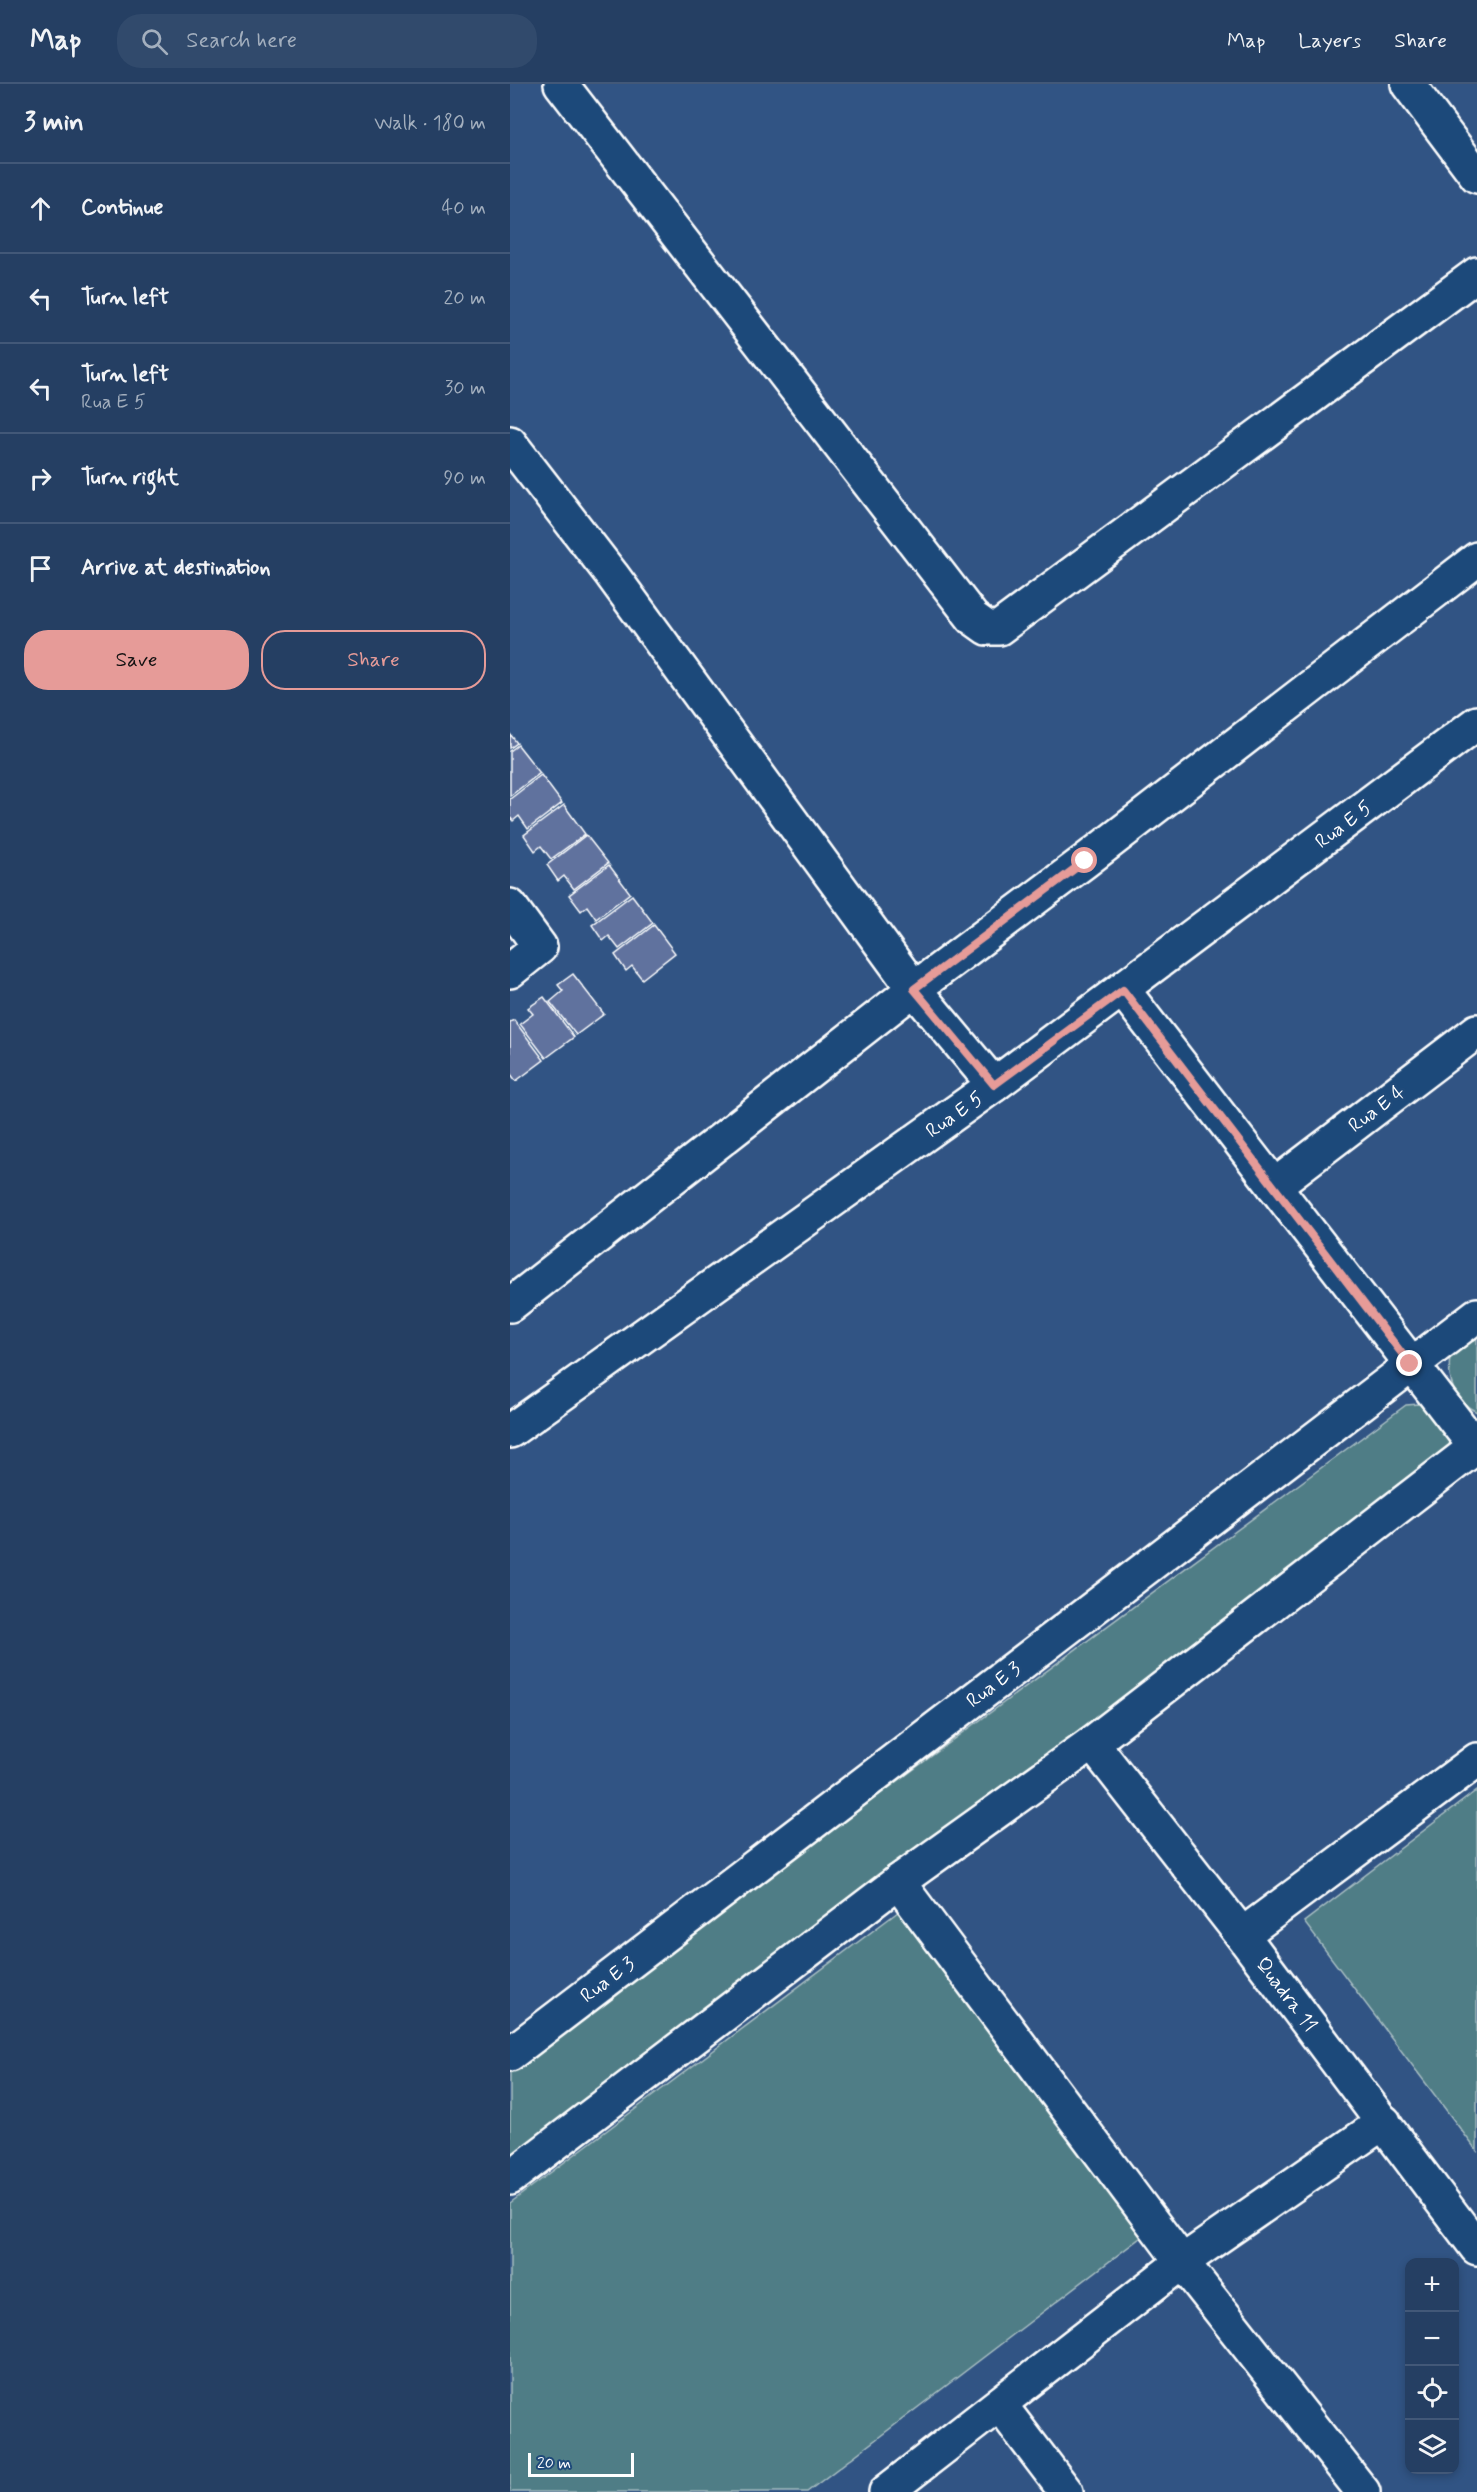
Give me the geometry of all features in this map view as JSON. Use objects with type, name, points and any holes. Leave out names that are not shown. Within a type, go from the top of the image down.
[{"type":"street","points":[[561,84],[974,618],[987,628],[999,628],[1472,289]]},
{"type":"street","points":[[1408,84],[1477,176]]},
{"type":"street","points":[[510,443],[612,576],[914,989],[994,1085]]},
{"type":"street","points":[[510,1305],[914,989],[1095,854],[1477,559]]},
{"type":"street","name":"Rua E 5","points":[[510,1431],[994,1085],[1477,723]]},
{"type":"street","points":[[510,906],[540,946],[510,971]]},
{"type":"street","points":[[510,2178],[898,1882],[1092,1743],[1476,1448],[1123,990]]},
{"type":"street","name":"Rua E 4","points":[[1275,1186],[1477,1031]]},
{"type":"street","name":"Rua E 3","points":[[510,2054],[1477,1315]]},
{"type":"street","name":"Quadra 11","points":[[1092,1743],[1242,1935],[1477,2248]]},
{"type":"street","points":[[1242,1935],[1477,1760]]},
{"type":"street","points":[[898,1882],[1182,2262],[1363,2492]]},
{"type":"street","points":[[886,2492],[1182,2262],[1384,2122]]},
{"type":"street","points":[[1000,2405],[1066,2492]]},
{"type":"green space","points":[[1477,1335],[1477,1412],[1457,1396],[1451,1381],[1449,1364],[1450,1355]]},
{"type":"green space","points":[[1419,1404],[1442,1416],[1457,1452],[510,2163],[510,2068],[1406,1405]]},
{"type":"green space","points":[[1477,1790],[1477,2151],[1304,1922]]},
{"type":"green space","points":[[902,1909],[1149,2231],[807,2492],[510,2492],[510,2203]]},
{"type":"building","points":[[510,734],[517,743],[510,748]]},
{"type":"building","points":[[518,745],[540,773],[510,796],[510,751]]},
{"type":"building","points":[[541,775],[562,803],[528,829],[519,816],[513,821],[510,817],[510,799]]},
{"type":"building","points":[[564,805],[585,834],[551,859],[541,846],[535,851],[524,835]]},
{"type":"building","points":[[586,835],[608,863],[574,889],[564,876],[558,881],[547,865]]},
{"type":"building","points":[[609,865],[630,893],[596,919],[587,906],[581,911],[569,895]]},
{"type":"building","points":[[632,895],[653,923],[619,949],[609,936],[603,941],[592,925]]},
{"type":"building","points":[[654,925],[675,953],[642,979],[632,966],[626,971],[615,955]]},
{"type":"building","points":[[573,974],[604,1014],[576,1035],[550,1002],[563,991],[558,985]]},
{"type":"building","points":[[544,997],[574,1037],[546,1058],[520,1024],[533,1014],[528,1008]]},
{"type":"building","points":[[514,1020],[544,1060],[516,1081],[510,1073],[510,1022]]},
{"type":"route","points":[[1085,861],[914,989],[994,1085],[1123,990],[1410,1364]]}]
